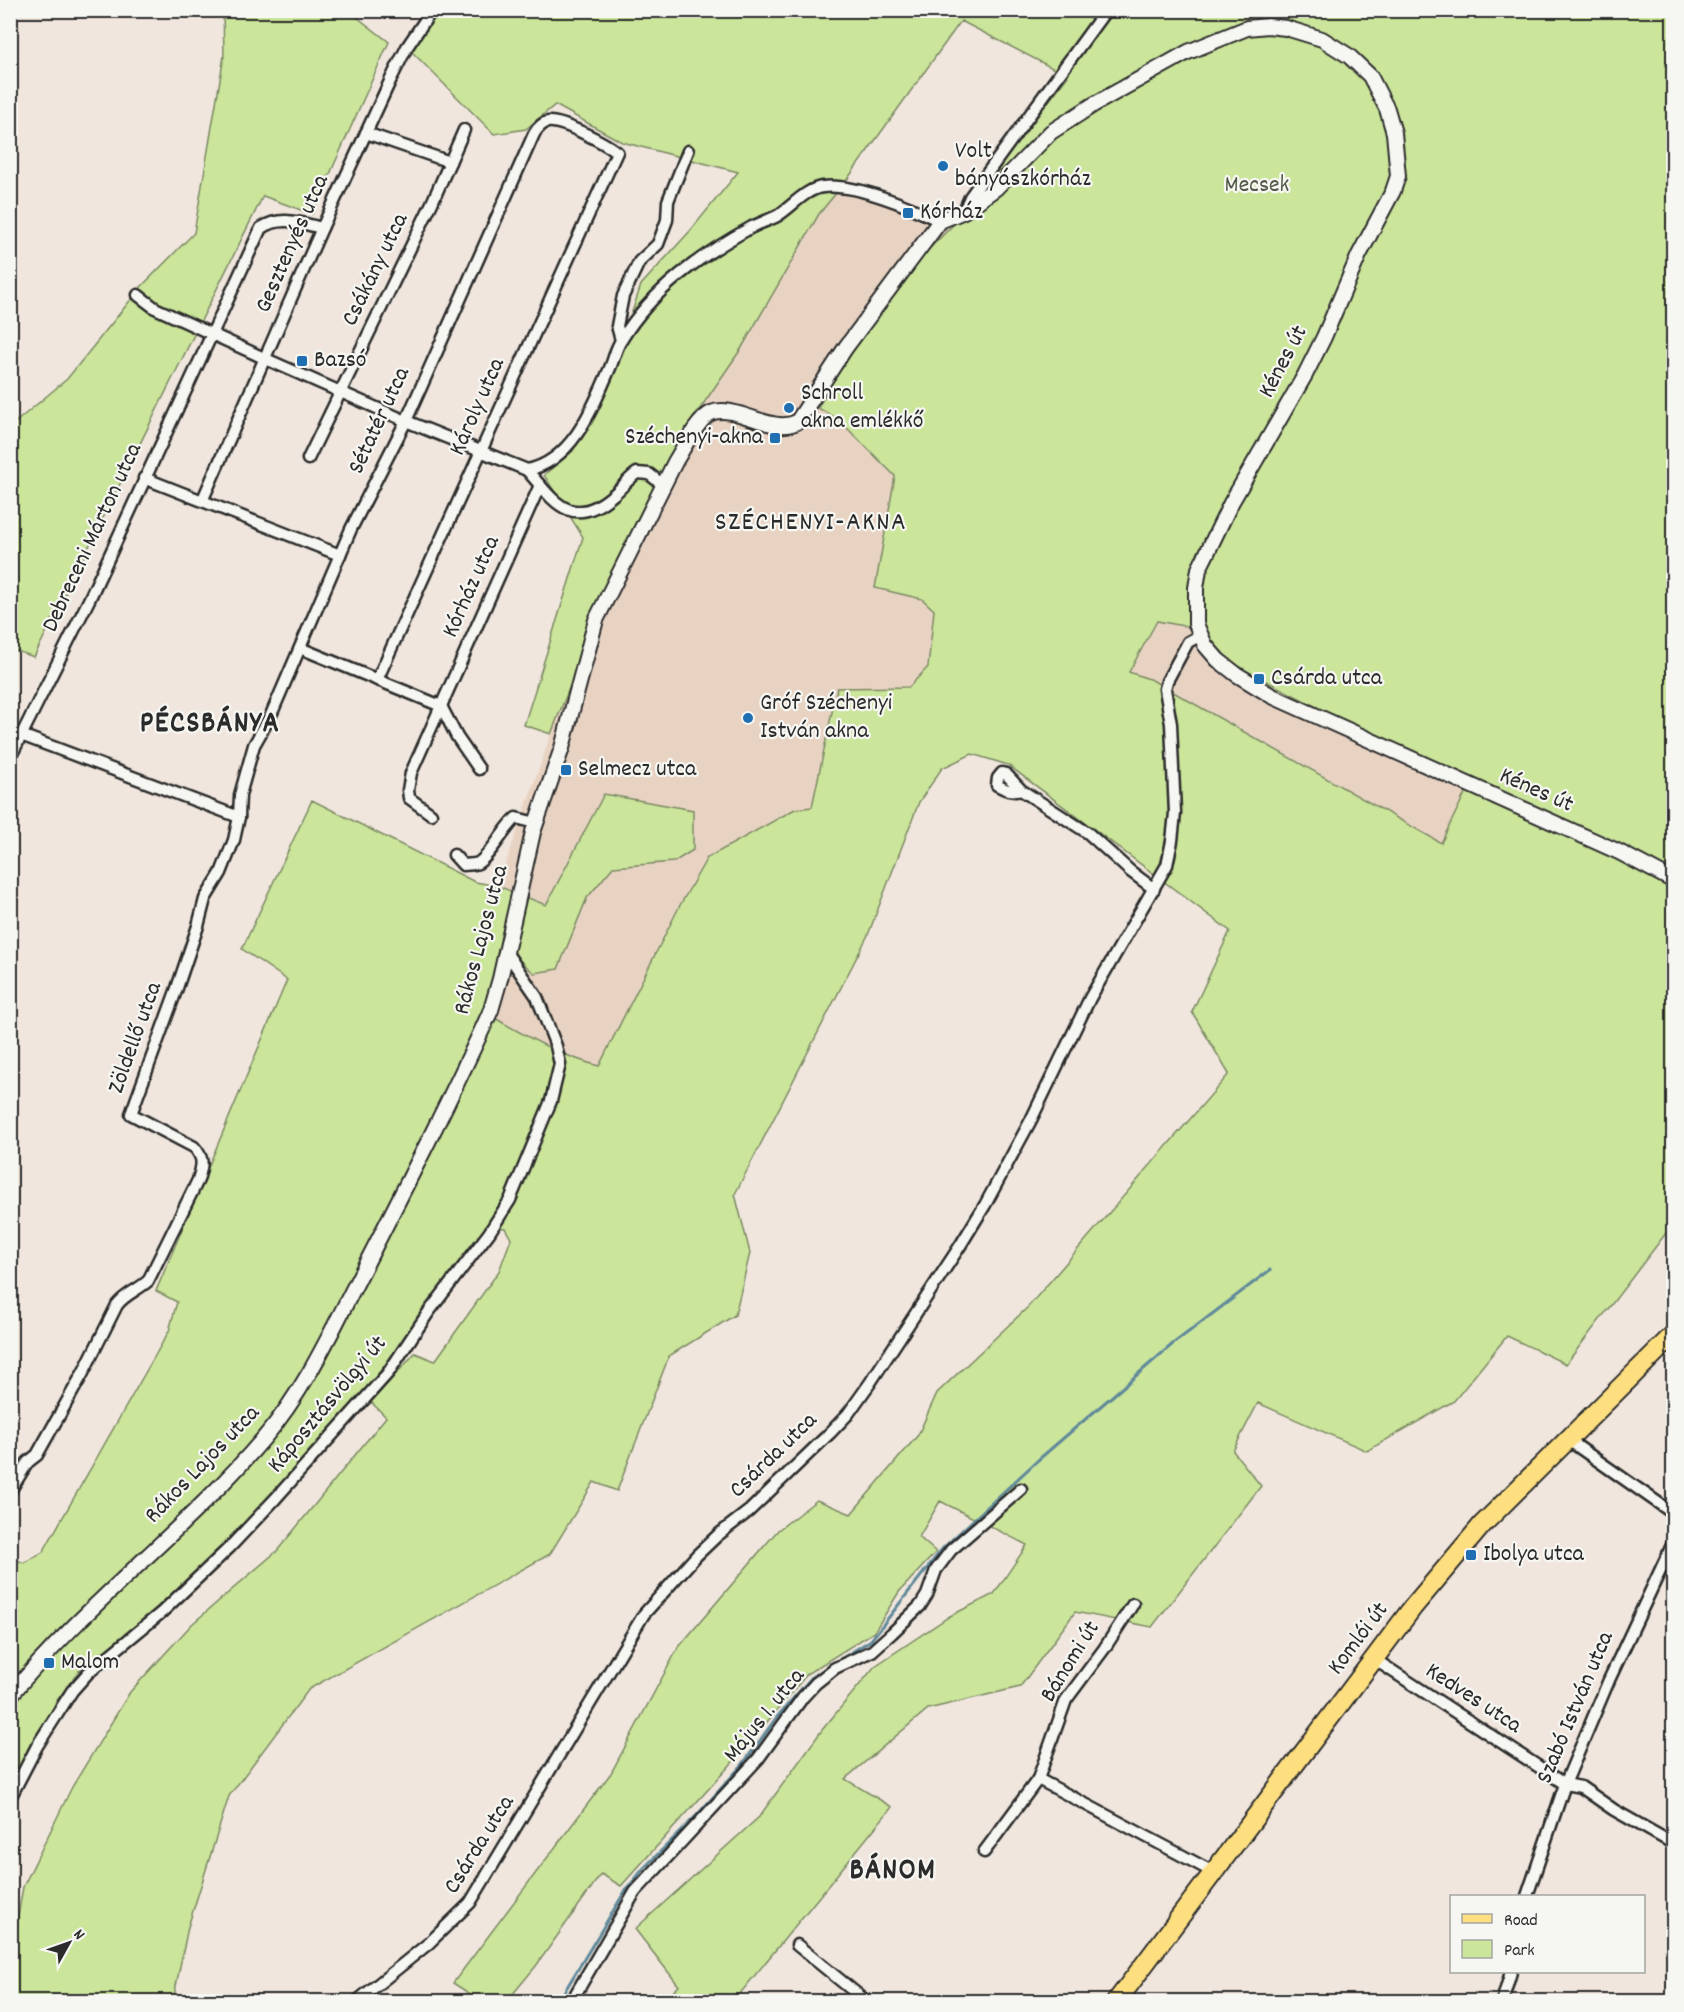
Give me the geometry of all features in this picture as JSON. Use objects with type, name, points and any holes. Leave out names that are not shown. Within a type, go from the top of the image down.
[{"type":"main road","name":"Komlói út","points":[[1124,1999],[1213,1872],[1413,1607],[1482,1525],[1674,1334]]},
{"type":"street","name":"Gesztenyés utca","points":[[203,499],[322,228],[406,47],[432,10]]},
{"type":"street","points":[[964,211],[970,197],[1106,10]]},
{"type":"street","name":"Kénes út","points":[[940,220],[964,211],[996,188],[1059,126],[1188,52],[1247,28],[1268,26],[1286,28],[1322,39],[1335,45],[1360,65],[1379,91],[1387,109],[1394,133],[1398,176],[1393,191],[1359,255],[1305,375],[1231,503],[1199,569],[1195,607],[1199,636],[1218,660],[1272,696],[1619,852],[1674,881]]},
{"type":"street","name":"Sétatér utca","points":[[239,817],[240,795],[254,745],[271,715],[351,529],[406,421],[499,210],[539,127],[548,122],[566,126],[617,152]]},
{"type":"street","name":"Csákány utca","points":[[308,459],[464,130]]},
{"type":"street","points":[[366,133],[450,162]]},
{"type":"street","points":[[621,340],[617,326],[623,296],[639,262],[658,244],[667,220],[668,201],[688,151]]},
{"type":"street","name":"Károly utca","points":[[378,680],[617,152]]},
{"type":"street","points":[[527,470],[540,467],[560,454],[577,434],[595,402],[621,340],[652,300],[697,260],[776,216],[811,189],[824,187],[847,189],[898,201],[940,220]]},
{"type":"street","name":"Debreceni Márton utca","points":[[10,758],[89,600],[261,228],[270,223],[287,220],[322,228]]},
{"type":"street","name":"Rákos Lajos utca","points":[[10,1696],[39,1661],[81,1618],[231,1476],[266,1436],[289,1404],[333,1328],[481,1032],[495,999],[536,823],[562,748],[597,620],[663,485],[689,439],[711,413],[731,413],[781,426],[789,426],[797,422],[853,337],[940,220]]},
{"type":"street","points":[[138,295],[155,308],[212,335],[406,421],[527,470],[558,505],[566,510],[591,509],[601,504],[637,473],[649,474],[663,485]]},
{"type":"street","points":[[144,478],[203,499],[340,555]]},
{"type":"street","name":"Kórház utca","points":[[441,706],[540,485]]},
{"type":"street","name":"Csárda utca","points":[[356,2001],[429,1943],[470,1903],[644,1614],[704,1548],[749,1511],[848,1414],[960,1246],[1036,1111],[1090,998],[1167,865],[1175,813],[1171,724],[1165,689],[1188,642],[1199,636]]},
{"type":"street","points":[[300,648],[441,706],[457,737],[479,769]]},
{"type":"street","points":[[431,814],[409,798],[408,790],[411,773],[441,706]]},
{"type":"street","points":[[21,735],[239,817]]},
{"type":"street","points":[[1021,790],[1088,833],[1130,871],[1154,889]]},
{"type":"street","name":"Zöldellő utca","points":[[10,1491],[28,1462],[37,1455],[83,1373],[117,1305],[123,1297],[137,1291],[148,1281],[198,1180],[203,1162],[201,1154],[194,1147],[131,1114],[176,991],[205,899],[221,873],[234,840],[239,817]]},
{"type":"street","points":[[454,855],[463,865],[476,864],[488,854],[505,829],[516,818],[536,823]]},
{"type":"street","name":"Káposztásvölgyi út","points":[[10,1798],[37,1746],[72,1691],[88,1673],[162,1612],[230,1548],[388,1373],[428,1313],[489,1233],[510,1200],[551,1101],[560,1064],[556,1046],[537,997],[506,952]]},
{"type":"street","points":[[1567,1439],[1674,1514]]},
{"type":"street","name":"Május 1. utca","points":[[571,2001],[635,1892],[758,1759],[802,1697],[835,1668],[872,1651],[906,1620],[920,1606],[927,1595],[936,1570],[951,1550],[1021,1489]]},
{"type":"street","name":"Szabó István utca","points":[[1527,1895],[1565,1784],[1609,1680],[1674,1541]]},
{"type":"street","name":"Bánomi út","points":[[984,1852],[1038,1779],[1066,1700],[1132,1604]]},
{"type":"street","name":"Kedves utca","points":[[1374,1659],[1565,1784],[1581,1787],[1614,1810],[1674,1844]]},
{"type":"street","points":[[1038,1779],[1213,1872]]},
{"type":"street","points":[[797,1945],[867,2001]]},
{"type":"street","points":[[1502,2001],[1510,1973]]},
{"type":"shaded area","points":[[846,181],[960,218],[875,303],[838,419],[895,476],[922,599],[934,610],[928,667],[909,687],[837,688],[812,807],[795,809],[678,907],[599,1067],[577,1060],[529,1038],[493,1017],[511,954],[558,968],[587,898],[613,867],[674,862],[693,810],[547,905],[498,886],[551,734],[619,562],[693,419],[741,349],[819,214]]},
{"type":"shaded area","points":[[1157,621],[1189,627],[1231,663],[1470,785],[1441,843],[1231,724],[1129,673]]},
{"type":"green space","points":[[223,11],[349,11],[389,42],[312,214],[263,196],[34,657],[11,649],[11,426],[67,379],[141,287],[194,233],[224,56]]},
{"type":"green space","name":"Mecsek","points":[[433,11],[1673,11],[1673,1224],[1566,1364],[1507,1336],[1454,1401],[1367,1451],[1258,1403],[1233,1451],[1261,1486],[1152,1627],[1075,1612],[1020,1687],[928,1709],[845,1779],[892,1807],[734,2001],[663,2001],[679,1986],[635,1929],[759,1817],[822,1730],[875,1666],[950,1616],[994,1594],[1027,1545],[940,1501],[919,1537],[936,1552],[899,1592],[874,1632],[808,1673],[741,1753],[621,1886],[601,1874],[536,1966],[507,2001],[481,2001],[453,1983],[611,1773],[678,1648],[778,1530],[817,1500],[851,1514],[918,1435],[937,1393],[1028,1307],[1229,1074],[1192,1012],[1230,931],[1008,765],[972,754],[942,768],[919,802],[868,935],[735,1194],[750,1253],[735,1315],[669,1356],[617,1491],[594,1482],[550,1554],[309,1689],[229,1796],[188,1927],[173,2001],[11,2001],[11,1958],[23,1887],[72,1787],[130,1692],[192,1624],[277,1551],[386,1417],[371,1402],[415,1353],[435,1361],[499,1271],[511,1239],[505,1228],[488,1228],[369,1386],[288,1480],[234,1538],[116,1644],[81,1668],[58,1699],[18,1770],[10,1769],[10,1557],[24,1563],[43,1552],[169,1331],[177,1302],[156,1291],[287,980],[242,949],[312,800],[475,882],[498,886],[546,905],[604,794],[693,810],[693,850],[674,862],[613,867],[587,898],[558,969],[534,973],[512,954],[493,1017],[531,1039],[599,1066],[679,907],[707,858],[795,809],[812,807],[837,688],[909,687],[928,667],[934,610],[922,599],[875,588],[895,476],[838,419],[818,408],[875,303],[960,218],[1068,76],[961,21],[846,181],[819,214],[741,349],[693,419],[619,562],[551,734],[524,725],[583,537],[544,475],[573,451],[614,367],[641,285],[691,230],[738,172],[622,142],[555,105],[526,129],[494,134],[407,47]],"holes":[[[1157,621],[1189,627],[1231,663],[1469,785],[1441,843],[1152,680],[1129,672]]]},
{"type":"waterway","points":[[558,2002],[624,1893],[644,1868],[697,1815],[743,1764],[777,1717],[812,1677],[871,1640],[943,1548],[1038,1460],[1174,1343],[1270,1270]]},
{"type":"place","name":"Volt bányászkórház","points":[[943,166]]},
{"type":"place","name":"Kórház","points":[[908,213]]},
{"type":"place","name":"Bazsó","points":[[302,361]]},
{"type":"place","name":"Schroll akna emlékkő","points":[[789,408]]},
{"type":"place","name":"Széchenyi-akna","points":[[775,438]]},
{"type":"place","name":"Csárda utca","points":[[1259,679]]},
{"type":"place","name":"Gróf Széchenyi István akna","points":[[748,718]]},
{"type":"place","name":"Selmecz utca","points":[[566,770]]},
{"type":"place","name":"Ibolya utca","points":[[1471,1555]]},
{"type":"place","name":"Malom","points":[[49,1663]]},
{"type":"district","name":"SZÉCHENYI-AKNA","points":[[811,523]]},
{"type":"district","name":"PÉCSBÁNYA","points":[[210,725]]},
{"type":"district","name":"BÁNOM","points":[[893,1872]]}]
